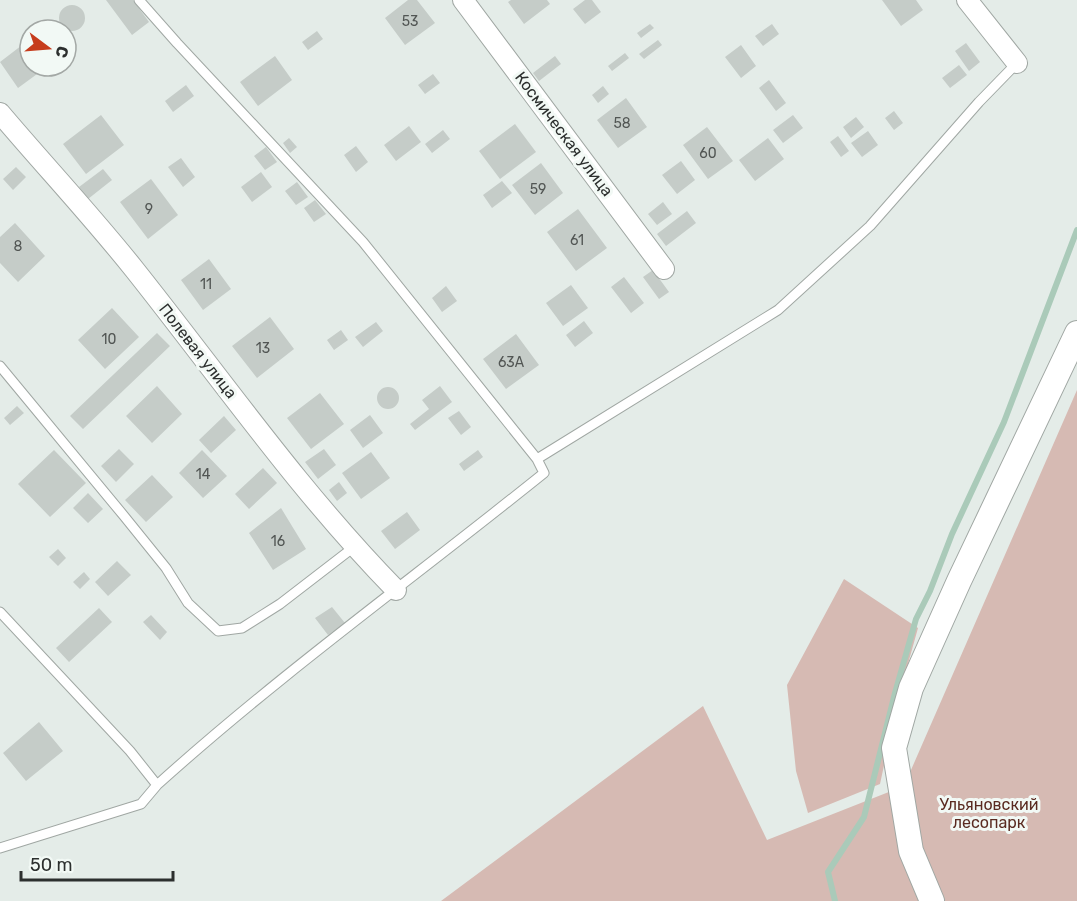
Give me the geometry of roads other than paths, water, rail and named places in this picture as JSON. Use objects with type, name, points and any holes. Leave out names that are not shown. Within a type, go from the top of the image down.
[{"type":"street","name":"Космическая улица","points":[[463,0],[664,268]]},
{"type":"street","points":[[967,0],[1017,63]]},
{"type":"street","name":"Полевая улица","points":[[0,113],[132,267],[354,547],[396,590]]},
{"type":"street","points":[[932,901],[911,851],[894,748],[911,688],[920,667],[1077,333]]},
{"type":"lane","points":[[0,848],[141,804],[157,785],[207,740],[544,473],[537,459],[363,242],[177,43],[140,0]]},
{"type":"lane","points":[[537,459],[778,310],[870,226],[979,102],[1017,63]]},
{"type":"lane","points":[[0,366],[166,568],[188,603],[218,631],[242,628],[280,604],[354,547]]},
{"type":"lane","points":[[0,612],[130,751],[157,785]]},
{"type":"waterway","points":[[835,901],[828,872],[864,817],[916,619],[1004,422],[1077,230]]},
{"type":"park label","name":"Ульяновский лесопарк","points":[[989,813]]}]
